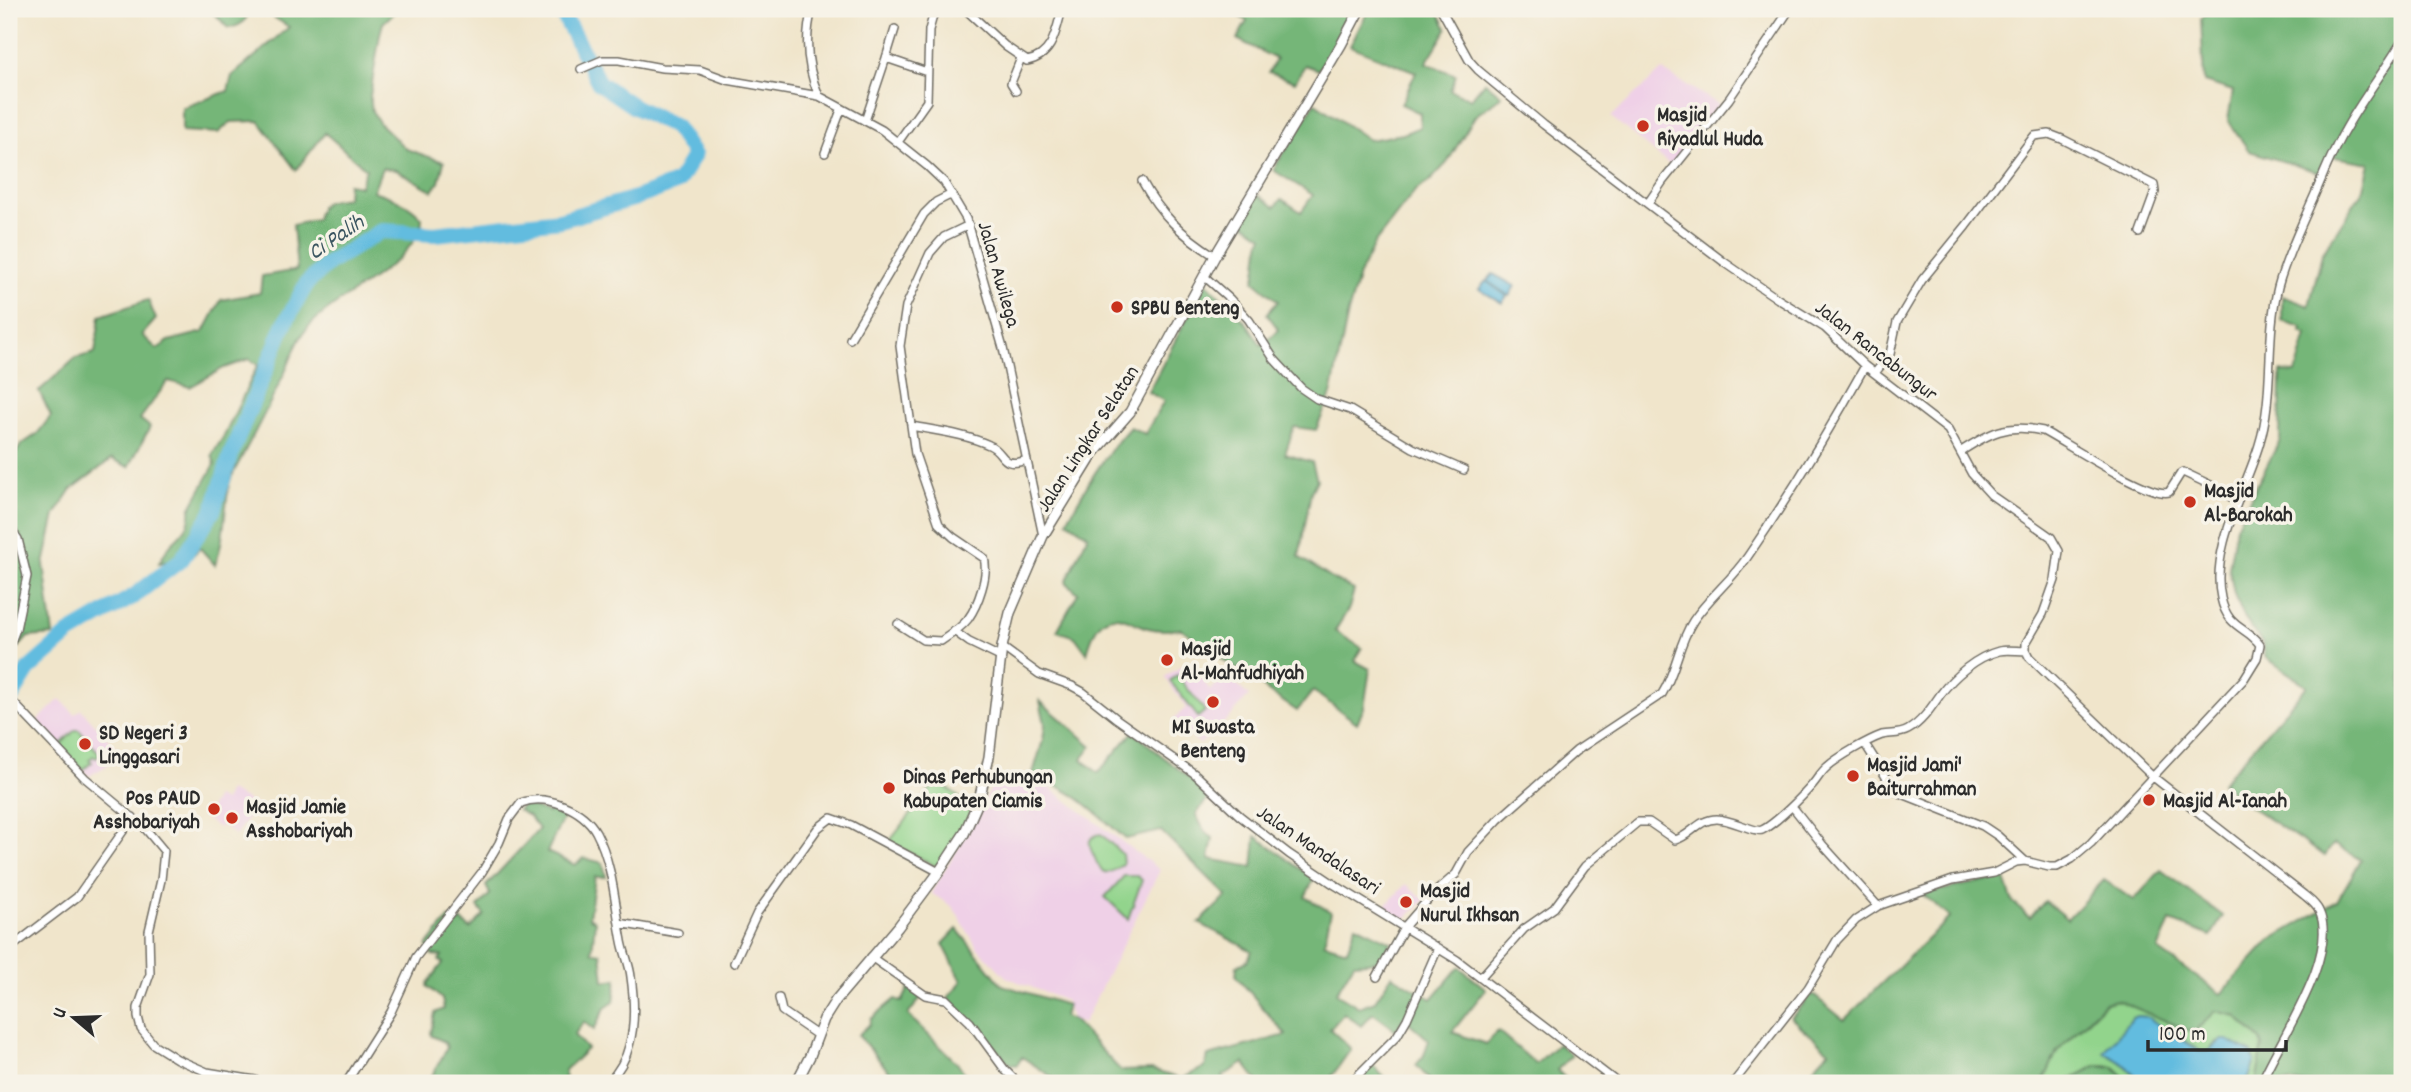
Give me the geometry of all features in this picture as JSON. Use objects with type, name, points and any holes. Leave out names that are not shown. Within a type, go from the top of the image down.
[{"type":"street","points":[[581,69],[602,60],[619,60],[662,68],[700,70],[727,80],[819,96],[811,74],[806,44],[812,9]]},
{"type":"street","points":[[898,142],[927,101],[929,30],[936,9]]},
{"type":"street","points":[[965,9],[1027,61],[1038,59],[1047,50],[1055,36],[1062,9]]},
{"type":"street","name":"Jalan Lingkar Selatan","points":[[796,1083],[836,1000],[915,905],[964,834],[979,800],[989,757],[1001,652],[1010,613],[1043,536],[1086,464],[1130,412],[1214,256],[1342,45],[1360,9]]},
{"type":"street","name":"Jalan Rancabungur","points":[[1441,9],[1469,60],[1478,70],[1544,125],[1724,262],[1825,328],[1865,366],[1948,430],[1972,474],[1991,495],[2051,537],[2059,551],[2053,591],[2027,640],[2026,651]]},
{"type":"street","points":[[1648,203],[1729,99],[1790,9]]},
{"type":"street","points":[[865,121],[895,29]]},
{"type":"street","points":[[1733,1083],[1808,988],[1837,940],[1857,920],[1878,905],[1945,882],[1994,873],[2008,865],[2025,861],[2057,867],[2072,859],[2091,843],[2251,669],[2259,653],[2259,643],[2238,628],[2225,612],[2218,584],[2223,548],[2267,413],[2272,326],[2278,288],[2288,256],[2344,131],[2402,41]]},
{"type":"street","points":[[886,58],[927,72]]},
{"type":"street","points":[[1016,91],[1011,83],[1021,58]]},
{"type":"street","name":"Jalan Awilega","points":[[819,96],[898,142],[927,166],[953,194],[969,225],[1003,348],[1043,536]]},
{"type":"street","points":[[825,153],[841,110]]},
{"type":"street","points":[[1875,373],[1890,354],[1897,322],[1922,280],[2034,136],[2049,134],[2062,139],[2154,185],[2155,192],[2140,233]]},
{"type":"street","points":[[1142,181],[1159,210],[1171,223],[1188,239],[1214,256]]},
{"type":"street","points":[[850,339],[924,214],[936,202],[953,194]]},
{"type":"street","points":[[898,624],[923,640],[941,641],[969,618],[981,590],[986,564],[985,558],[953,537],[939,524],[915,454],[900,346],[906,306],[926,263],[938,243],[969,225]]},
{"type":"street","points":[[1204,276],[1249,320],[1274,359],[1301,388],[1317,399],[1350,410],[1413,447],[1464,470]]},
{"type":"street","points":[[1377,977],[1405,926],[1432,895],[1456,874],[1468,852],[1521,799],[1576,751],[1662,694],[1669,683],[1684,636],[1711,597],[1746,559],[1829,430],[1865,366]]},
{"type":"street","points":[[912,426],[965,436],[989,444],[1005,461],[1027,460]]},
{"type":"street","points":[[1960,452],[1995,431],[2032,429],[2043,431],[2126,478],[2162,493],[2169,492],[2183,472],[2237,501]]},
{"type":"street","points":[[9,526],[18,539],[27,576],[16,629],[9,647]]},
{"type":"street","name":"Jalan Mandalasari","points":[[954,631],[970,642],[1001,652],[1039,674],[1083,692],[1195,774],[1240,817],[1289,854],[1481,977],[1618,1083]]},
{"type":"street","points":[[1481,977],[1524,929],[1554,908],[1585,866],[1639,822],[1649,822],[1675,841],[1680,840],[1700,823],[1710,820],[1735,821],[1758,832],[1763,830],[1791,806],[1825,768],[1879,736],[1904,732],[1913,727],[1948,684],[1986,655],[2002,650],[2026,651],[2033,662],[2073,697],[2152,776],[2318,907],[2323,940],[2312,982],[2261,1083]]},
{"type":"street","points":[[9,698],[85,778],[134,817],[164,851],[161,880],[149,931],[150,974],[138,1008],[141,1028],[153,1044],[177,1059],[207,1072],[255,1080],[259,1083]]},
{"type":"street","points":[[1865,744],[1895,790],[1983,827],[1998,836],[2025,861]]},
{"type":"street","points":[[346,1083],[391,1012],[416,957],[482,872],[499,844],[509,819],[521,803],[540,800],[568,808],[589,821],[596,832],[609,871],[631,976],[631,1024],[629,1046],[623,1061],[608,1083]]},
{"type":"street","points":[[1791,806],[1878,905]]},
{"type":"street","points":[[9,949],[77,897],[134,817]]},
{"type":"street","points":[[734,963],[760,908],[818,828],[831,818],[852,825],[939,872]]},
{"type":"street","points":[[619,923],[678,933]]},
{"type":"street","points":[[1350,1083],[1397,1036],[1438,948]]},
{"type":"street","points":[[872,957],[925,995],[946,999],[970,1022],[1005,1070],[1018,1083]]},
{"type":"street","points":[[779,998],[779,1008],[782,1011],[817,1035]]},
{"type":"shaded area","points":[[1662,70],[1720,105],[1671,166],[1611,117]]},
{"type":"shaded area","name":"MI Swasta Benteng","points":[[1189,661],[1210,690],[1227,676],[1249,696],[1200,744],[1172,720],[1186,708],[1165,677]]},
{"type":"shaded area","name":"SD Negeri 3 Linggasari","points":[[60,699],[75,714],[81,709],[124,756],[115,764],[113,762],[89,776],[37,721]]},
{"type":"shaded area","points":[[996,777],[1049,787],[1160,870],[1083,1024],[1071,1018],[1066,1001],[1006,977],[977,947],[953,907],[931,893],[978,815]]},
{"type":"shaded area","points":[[229,791],[257,805],[235,835],[222,825],[219,828],[204,818],[216,797],[224,801]]},
{"type":"shaded area","points":[[1406,884],[1425,900],[1403,921],[1382,909]]},
{"type":"green space","points":[[206,9],[250,9],[243,22],[228,28]]},
{"type":"green space","points":[[261,9],[398,9],[383,23],[380,34],[370,96],[372,111],[380,124],[406,149],[444,162],[439,182],[433,191],[396,170],[382,168],[373,191],[412,208],[422,218],[418,234],[408,249],[393,263],[321,315],[300,338],[229,485],[221,545],[215,565],[200,548],[191,557],[159,563],[168,547],[188,524],[190,509],[215,464],[212,455],[258,365],[249,359],[224,368],[190,387],[168,381],[140,419],[150,427],[129,467],[112,459],[72,489],[55,515],[44,564],[53,635],[28,637],[9,658],[11,550],[24,546],[15,526],[9,521],[16,488],[9,483],[9,464],[21,445],[37,434],[51,416],[39,391],[76,358],[95,353],[100,316],[148,300],[156,319],[142,335],[157,349],[169,341],[204,332],[221,300],[260,293],[262,276],[297,270],[293,225],[316,219],[320,208],[326,202],[347,198],[348,184],[360,186],[366,169],[325,133],[296,170],[259,121],[231,122],[218,133],[182,131],[182,108],[228,91],[232,76],[289,27]]},
{"type":"green space","points":[[1227,9],[1353,9],[1336,44],[1319,70],[1305,65],[1295,82],[1269,72],[1276,59],[1237,39],[1247,21]]},
{"type":"green space","points":[[1369,9],[1437,9],[1447,29],[1426,63],[1456,75],[1450,90],[1471,99],[1485,82],[1502,96],[1475,116],[1447,163],[1429,182],[1415,191],[1374,244],[1359,275],[1348,313],[1331,395],[1316,430],[1294,427],[1285,454],[1312,462],[1317,480],[1311,492],[1299,557],[1354,590],[1349,608],[1335,631],[1362,648],[1355,661],[1370,669],[1364,708],[1357,723],[1313,691],[1297,711],[1269,692],[1242,666],[1237,670],[1182,629],[1152,629],[1124,618],[1110,617],[1096,629],[1087,653],[1075,637],[1057,631],[1078,593],[1066,582],[1088,535],[1067,521],[1103,460],[1130,427],[1145,434],[1164,401],[1148,392],[1206,282],[1248,325],[1261,345],[1279,330],[1267,314],[1278,301],[1254,281],[1263,236],[1241,221],[1258,195],[1275,207],[1282,199],[1301,212],[1313,195],[1273,170],[1315,103],[1369,140],[1403,134],[1420,127],[1420,113],[1401,104],[1416,72],[1350,46]]},
{"type":"green space","points":[[2212,9],[2402,9],[2402,1083],[2256,1083],[2263,1046],[2261,1040],[2236,1016],[2216,1011],[2195,1031],[2187,1030],[2117,1000],[2104,1003],[2057,1051],[2043,1083],[1799,1083],[1829,1051],[1791,1018],[1812,994],[1844,1020],[1950,917],[1922,894],[2004,877],[2013,902],[2030,918],[2045,901],[2067,919],[2104,880],[2134,900],[2161,870],[2223,916],[2211,936],[2170,921],[2158,950],[2221,994],[2269,941],[2337,901],[2361,860],[2333,844],[2325,856],[2246,804],[2222,783],[2307,686],[2265,657],[2263,644],[2243,615],[2234,594],[2229,568],[2236,526],[2280,440],[2281,372],[2296,373],[2307,335],[2301,332],[2302,327],[2282,321],[2282,296],[2309,306],[2322,254],[2364,188],[2370,163],[2329,156],[2321,173],[2249,151],[2228,120],[2233,91],[2204,82],[2201,19]]},
{"type":"green space","points":[[1177,675],[1205,711],[1198,717],[1170,681]]},
{"type":"green space","points":[[1040,701],[1092,746],[1082,759],[1098,773],[1133,732],[1210,795],[1196,815],[1205,832],[1213,838],[1209,859],[1253,867],[1256,836],[1314,879],[1305,897],[1331,912],[1324,943],[1347,950],[1356,925],[1391,942],[1379,961],[1354,963],[1336,993],[1359,1007],[1375,1001],[1392,975],[1432,999],[1459,967],[1486,989],[1452,1032],[1486,1044],[1498,1031],[1536,1064],[1558,1044],[1572,1055],[1557,1070],[1570,1083],[1426,1083],[1429,1079],[1416,1065],[1423,1057],[1429,1040],[1404,1018],[1396,1030],[1373,1013],[1361,1026],[1344,1013],[1330,1029],[1351,1049],[1327,1083],[1259,1083],[1244,1063],[1223,1076],[1226,1083],[1057,1083],[1058,1081],[1022,1057],[1017,1065],[1010,1064],[948,998],[962,981],[943,944],[957,929],[1002,985],[1067,1005],[1064,1017],[1074,1021],[1121,1071],[1152,1070],[1181,1079],[1205,1067],[1208,1056],[1286,1035],[1236,976],[1237,966],[1247,961],[1252,951],[1199,923],[1227,896],[1161,831],[1126,839],[1070,793],[1058,786],[1031,780],[1045,724]]},
{"type":"green space","points":[[75,730],[79,730],[100,754],[96,758],[93,756],[89,760],[92,762],[83,770],[59,746]]},
{"type":"green space","points":[[937,781],[962,800],[970,815],[939,868],[889,842]]},
{"type":"green space","points":[[524,804],[548,813],[551,810],[565,814],[547,852],[575,865],[584,858],[603,863],[606,877],[595,877],[589,917],[595,921],[592,952],[601,953],[604,981],[617,979],[614,1002],[605,1008],[594,1030],[584,1022],[574,1035],[587,1049],[565,1070],[564,1083],[428,1083],[447,1048],[445,1042],[431,1033],[435,1013],[444,1009],[442,999],[427,986],[443,963],[439,960],[442,956],[432,955],[427,946],[449,918],[456,925],[461,920],[470,929],[484,915],[478,907],[490,894],[486,886],[539,829],[529,816],[518,810]]},
{"type":"green space","points":[[1101,834],[1122,854],[1123,864],[1113,871],[1105,872],[1099,867],[1090,846],[1090,840]]},
{"type":"green space","points":[[1124,876],[1137,876],[1142,880],[1128,919],[1105,897]]},
{"type":"green space","points":[[909,988],[922,996],[908,1015],[959,1065],[971,1083],[929,1083],[921,1074],[910,1083],[904,1075],[897,1081],[858,1035],[869,1025],[871,1019],[895,999],[902,1002]]},
{"type":"green space","points":[[2117,1000],[2195,1031],[2216,1011],[2236,1016],[2261,1040],[2263,1046],[2256,1083],[2247,1083],[2253,1067],[2217,1042],[2208,1051],[2200,1051],[2147,1017],[2137,1016],[2132,1018],[2104,1052],[2126,1066],[2143,1083],[2130,1083],[2113,1067],[2098,1065],[2063,1083],[2043,1083],[2057,1051],[2105,1003]]},
{"type":"green space","points":[[1372,1065],[1390,1083],[1356,1083]]},
{"type":"green space","points":[[2098,1065],[2113,1067],[2130,1083],[2063,1083]]},
{"type":"water","points":[[1493,274],[1515,286],[1509,296],[1487,281]]},
{"type":"water","points":[[1486,281],[1507,296],[1502,303],[1479,289]]},
{"type":"water","points":[[2147,1017],[2200,1051],[2208,1051],[2222,1040],[2227,1040],[2252,1053],[2255,1061],[2247,1083],[2143,1083],[2126,1066],[2104,1052],[2132,1018]]},
{"type":"waterway","name":"Ci Palih","points":[[9,701],[28,670],[69,634],[134,596],[182,559],[213,511],[231,454],[285,323],[307,283],[329,263],[381,231],[435,234],[560,220],[636,198],[678,182],[694,155],[675,127],[633,106],[599,83],[560,9]]},
{"type":"place","name":"Masjid Riyadlul Huda","points":[[1643,126]]},
{"type":"place","name":"SPBU Benteng","points":[[1117,307]]},
{"type":"place","name":"Masjid Al-Barokah","points":[[2190,502]]},
{"type":"place","name":"Masjid Al-Mahfudhiyah","points":[[1167,660]]},
{"type":"place","name":"MI Swasta Benteng","points":[[1213,702]]},
{"type":"place","name":"SD Negeri 3 Linggasari","points":[[85,744]]},
{"type":"place","name":"Masjid Jami' Baiturrahman","points":[[1853,776]]},
{"type":"place","name":"Dinas Perhubungan Kabupaten Ciamis","points":[[889,788]]},
{"type":"place","name":"Masjid Al-Ianah","points":[[2149,800]]},
{"type":"place","name":"Pos PAUD Asshobariyah","points":[[214,809]]},
{"type":"place","name":"Masjid Jamie Asshobariyah","points":[[232,818]]},
{"type":"place","name":"Masjid Nurul Ikhsan","points":[[1406,902]]}]
